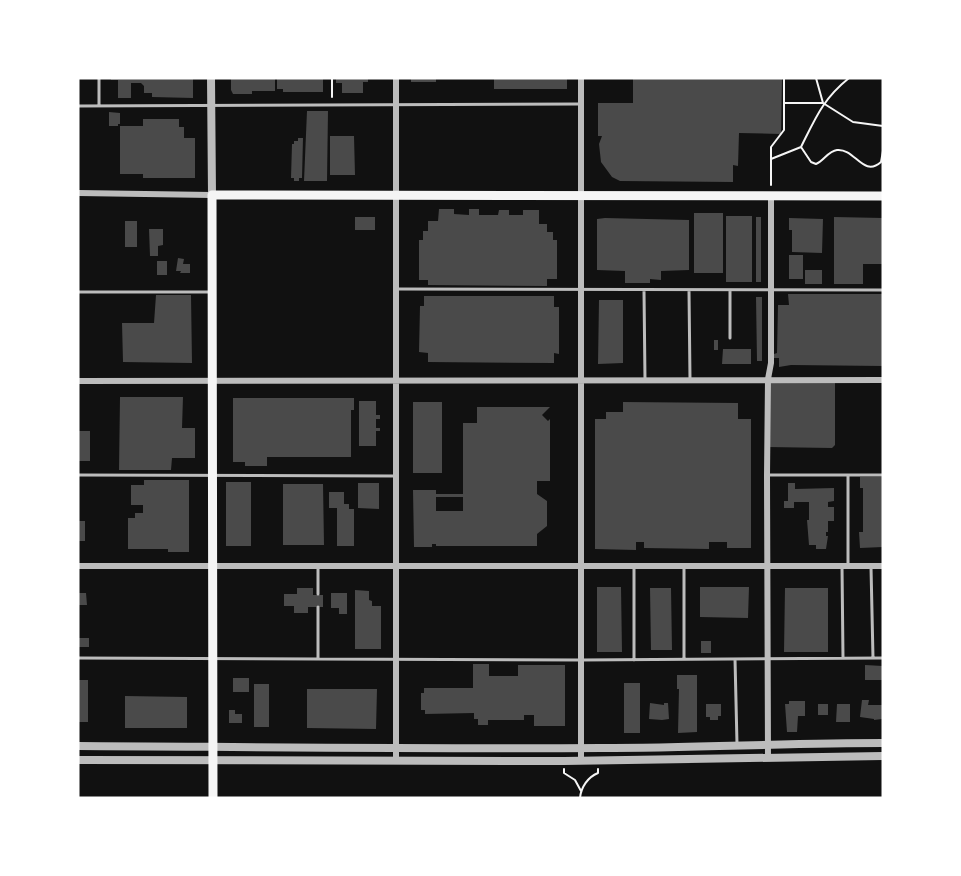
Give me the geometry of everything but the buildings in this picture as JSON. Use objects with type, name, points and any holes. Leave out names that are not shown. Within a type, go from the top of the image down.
[{"type":"main road","points":[[213,798],[212,195],[883,196]]},
{"type":"street","points":[[78,193],[212,195],[211,78]]},
{"type":"street","points":[[396,78],[396,759]]},
{"type":"street","points":[[581,78],[581,760]]},
{"type":"street","points":[[768,757],[767,475],[768,379],[771,363],[771,197]]},
{"type":"street","points":[[78,381],[883,380]]},
{"type":"street","points":[[78,566],[883,566]]},
{"type":"street","points":[[78,746],[581,748],[737,747],[767,743],[883,743]]},
{"type":"street","points":[[78,759],[598,760],[883,756]]},
{"type":"lane","points":[[99,78],[99,106]]},
{"type":"lane","points":[[78,106],[582,104]]},
{"type":"lane","points":[[396,289],[883,290]]},
{"type":"lane","points":[[689,290],[690,379]]},
{"type":"lane","points":[[729,290],[730,338]]},
{"type":"lane","points":[[644,291],[645,380]]},
{"type":"lane","points":[[78,292],[212,292]]},
{"type":"lane","points":[[78,475],[396,476]]},
{"type":"lane","points":[[767,475],[883,475]]},
{"type":"lane","points":[[843,658],[848,475]]},
{"type":"lane","points":[[871,566],[873,658]]},
{"type":"lane","points":[[318,567],[318,594]]},
{"type":"lane","points":[[634,567],[634,660]]},
{"type":"lane","points":[[684,567],[684,659]]},
{"type":"lane","points":[[318,607],[318,659]]},
{"type":"lane","points":[[78,658],[396,660],[883,658]]},
{"type":"lane","points":[[735,659],[737,747]]},
{"type":"path","points":[[332,78],[332,97]]},
{"type":"path","points":[[771,197],[771,147],[784,130],[784,78]]},
{"type":"path","points":[[816,78],[822,103]]},
{"type":"path","points":[[771,159],[801,147],[822,103],[849,78]]},
{"type":"path","points":[[784,103],[822,103],[853,122],[883,126]]},
{"type":"path","points":[[801,147],[811,162],[816,164],[837,150],[850,155],[866,167],[873,167],[881,162],[883,152]]},
{"type":"path","points":[[580,798],[587,781],[598,773],[598,760]]}]
